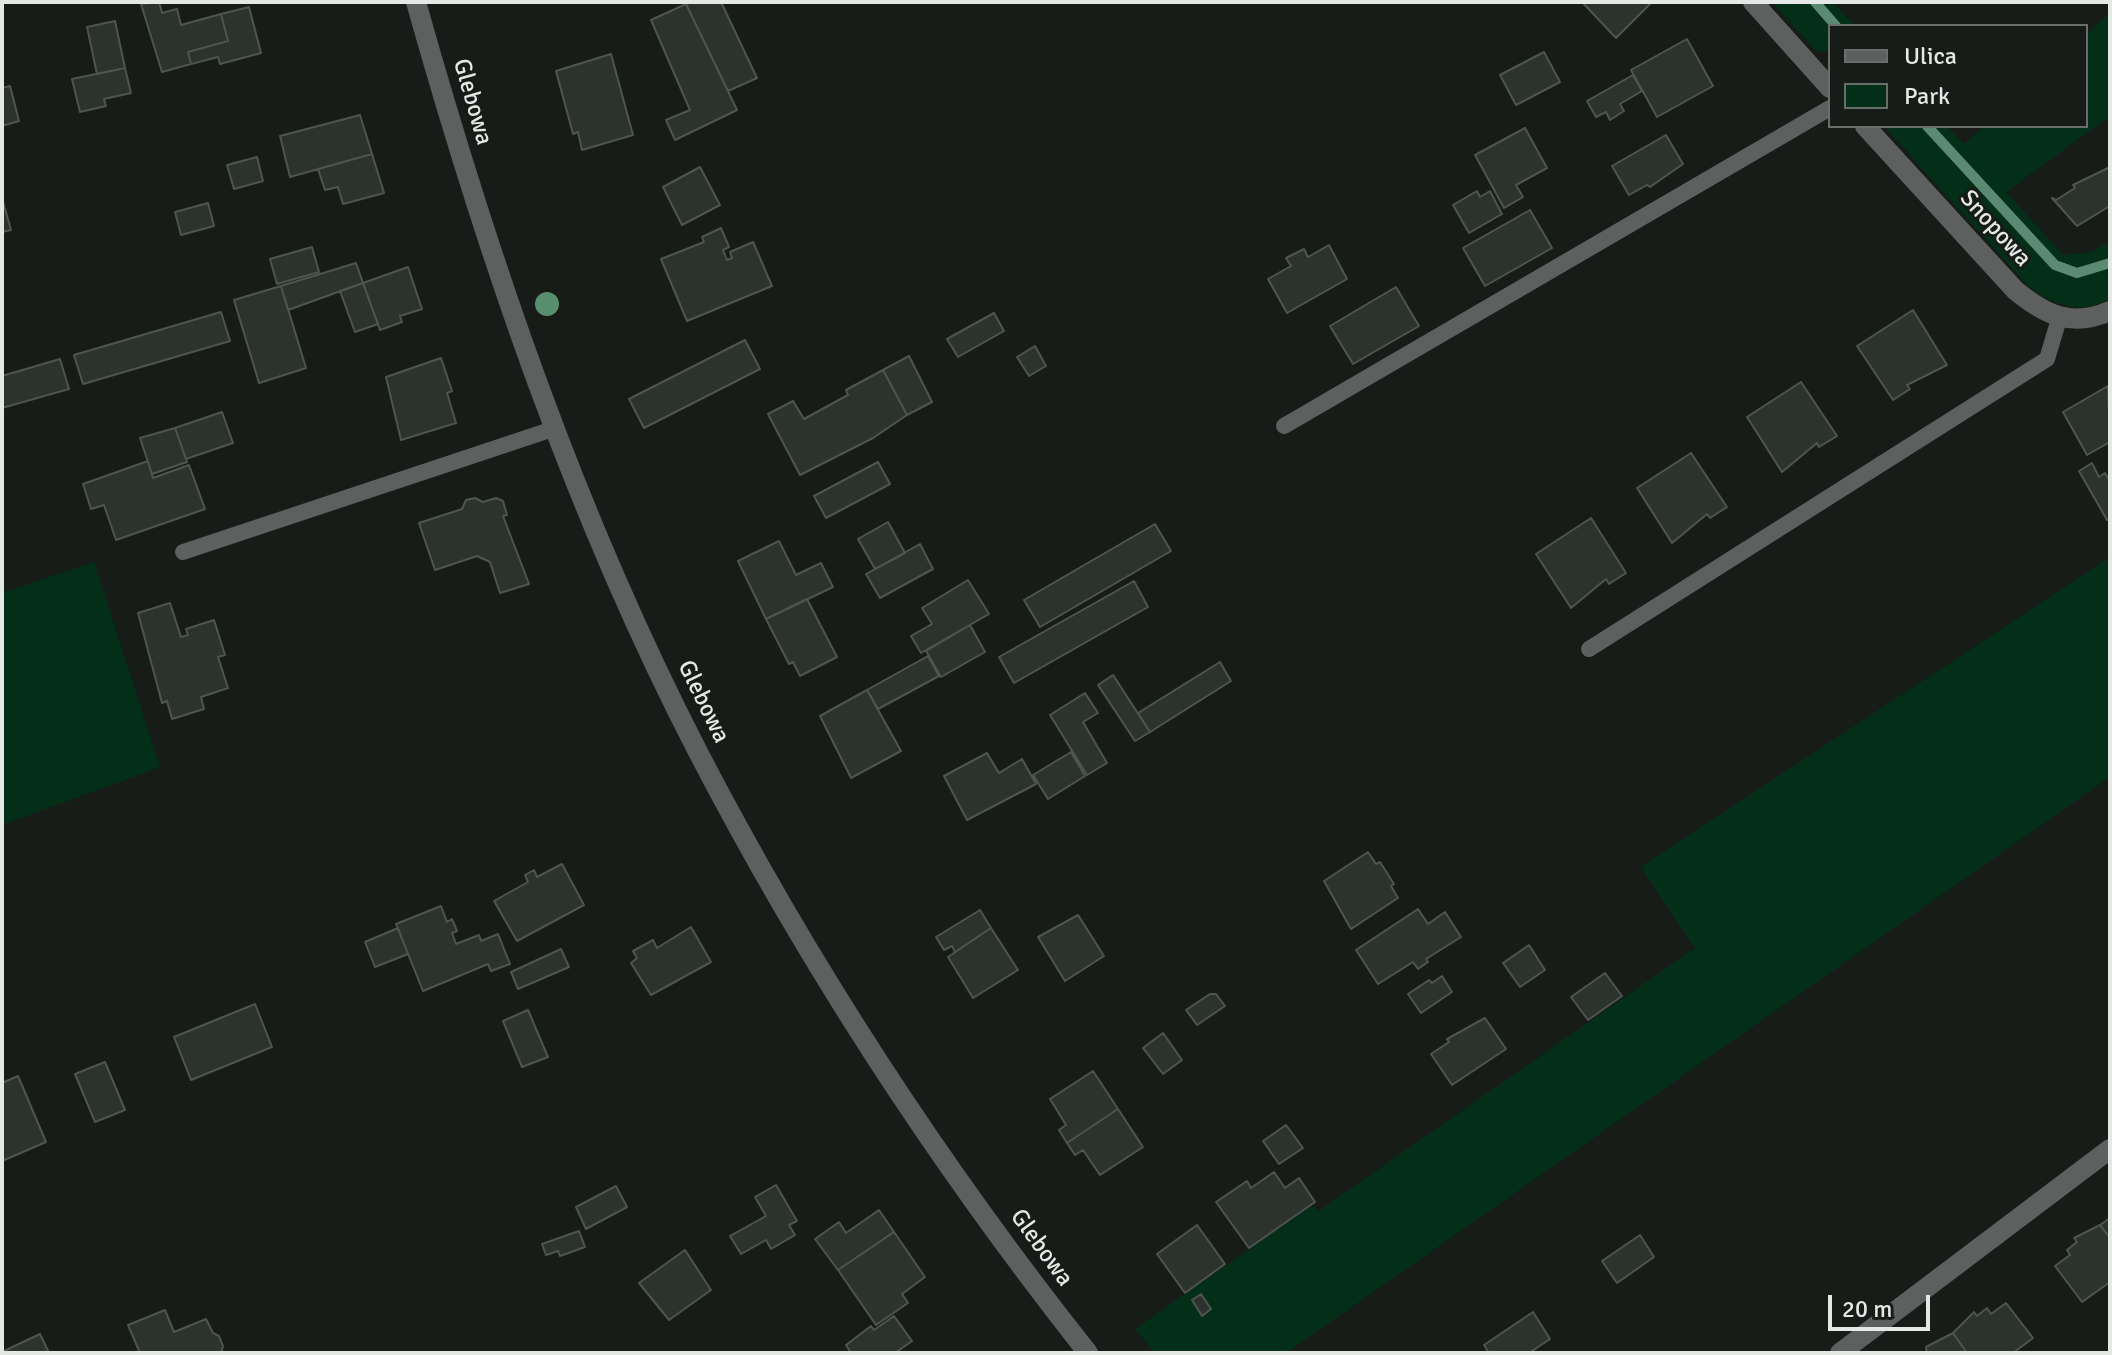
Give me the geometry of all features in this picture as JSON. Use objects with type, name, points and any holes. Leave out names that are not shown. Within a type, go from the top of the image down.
[{"type":"street","name":"Glebowa","points":[[416,2],[463,164],[556,428],[662,677],[773,890],[941,1154],[1088,1353]]},
{"type":"street","points":[[1753,2],[1828,86]]},
{"type":"street","name":"Snopowa","points":[[1867,128],[2015,290],[2036,307],[2059,319]]},
{"type":"street","points":[[2059,319],[2085,319],[2110,311]]},
{"type":"street","points":[[1840,1353],[2110,1149]]},
{"type":"lane","points":[[1284,426],[1828,109]]},
{"type":"lane","points":[[1589,649],[2047,359],[2059,319]]},
{"type":"lane","points":[[183,552],[556,428]]},
{"type":"green space","points":[[1772,2],[1833,2],[1853,24],[1828,24],[1828,50],[1817,52]]},
{"type":"green space","points":[[2110,13],[2110,116],[2006,192],[2063,255],[2091,252],[2110,241],[2110,299],[2077,307],[2057,303],[2028,286],[1886,128],[1949,128],[1964,144],[1983,128],[2088,128],[2088,32]]},
{"type":"green space","points":[[2110,557],[2110,777],[1286,1353],[1155,1353],[1135,1329],[1313,1205],[1317,1212],[1695,948],[1641,867]]},
{"type":"green space","points":[[94,562],[160,767],[2,825],[2,593]]},
{"type":"building","points":[[159,2],[162,13],[177,9],[181,25],[221,14],[228,41],[188,52],[191,64],[162,72],[141,4]]},
{"type":"building","points":[[721,2],[757,78],[728,91],[686,4]]},
{"type":"building","points":[[1582,2],[1650,2],[1651,3],[1616,38]]},
{"type":"building","points":[[686,4],[737,110],[675,140],[666,120],[690,110],[651,20]]},
{"type":"building","points":[[249,7],[261,53],[220,64],[218,57],[191,64],[188,52],[228,41],[221,14]]},
{"type":"building","points":[[115,21],[125,68],[97,74],[87,27]]},
{"type":"building","points":[[1687,39],[1713,86],[1657,117],[1631,70]]},
{"type":"building","points":[[1544,52],[1560,82],[1516,105],[1500,75]]},
{"type":"building","points":[[611,54],[633,135],[582,150],[578,132],[573,134],[556,71]]},
{"type":"building","points":[[125,68],[131,93],[104,99],[106,106],[80,112],[72,79]]},
{"type":"building","points":[[1633,75],[1642,91],[1620,104],[1624,111],[1610,120],[1606,112],[1596,117],[1587,101]]},
{"type":"building","points":[[10,86],[19,121],[2,126],[2,88]]},
{"type":"building","points":[[360,115],[372,154],[290,177],[280,136]]},
{"type":"building","points":[[1525,128],[1547,168],[1516,185],[1523,197],[1504,208],[1475,155]]},
{"type":"building","points":[[1666,135],[1683,164],[1650,187],[1647,185],[1629,195],[1612,166]]},
{"type":"building","points":[[372,154],[384,193],[343,204],[338,187],[325,190],[318,169]]},
{"type":"building","points":[[257,157],[263,181],[234,189],[227,165]]},
{"type":"building","points":[[700,167],[720,205],[682,225],[663,187]]},
{"type":"building","points":[[2110,167],[2110,206],[2077,226],[2052,198],[2056,200],[2075,188],[2073,185]]},
{"type":"building","points":[[1477,191],[1480,197],[1490,191],[1502,214],[1469,233],[1453,205]]},
{"type":"building","points":[[2,198],[11,230],[2,232]]},
{"type":"building","points":[[208,203],[214,226],[181,235],[175,212]]},
{"type":"building","points":[[1530,210],[1552,248],[1485,286],[1463,248]]},
{"type":"building","points":[[721,228],[729,247],[723,250],[727,260],[732,258],[730,252],[753,242],[772,286],[687,321],[661,259],[704,242],[702,237]]},
{"type":"building","points":[[1329,245],[1347,279],[1287,313],[1268,279],[1291,266],[1286,258],[1304,249],[1308,257]]},
{"type":"building","points":[[312,247],[319,272],[277,284],[270,259]]},
{"type":"building","points":[[356,263],[363,283],[288,310],[281,286]]},
{"type":"building","points":[[408,267],[422,309],[400,316],[402,322],[380,330],[363,283]]},
{"type":"building","points":[[363,283],[378,324],[355,332],[340,291]]},
{"type":"building","points":[[281,286],[306,368],[259,383],[234,300]]},
{"type":"building","points":[[1396,287],[1419,326],[1353,364],[1330,326]]},
{"type":"building","points":[[1913,310],[1947,365],[1907,385],[1910,389],[1893,400],[1857,346]]},
{"type":"building","points":[[221,312],[230,341],[83,384],[74,355]]},
{"type":"building","points":[[994,313],[1004,331],[958,357],[947,339]]},
{"type":"building","points":[[745,340],[760,369],[644,428],[629,399]]},
{"type":"building","points":[[1035,346],[1046,366],[1029,376],[1017,357]]},
{"type":"building","points":[[909,356],[932,402],[907,415],[883,370]]},
{"type":"building","points":[[441,358],[452,391],[447,393],[456,423],[401,440],[386,377]]},
{"type":"building","points":[[60,359],[69,389],[2,408],[2,376]]},
{"type":"building","points":[[883,370],[907,415],[873,438],[800,475],[768,414],[793,401],[804,419],[848,395],[846,390]]},
{"type":"building","points":[[1801,382],[1837,436],[1819,447],[1817,443],[1782,472],[1747,417]]},
{"type":"building","points":[[2108,386],[2110,442],[2087,455],[2063,412]]},
{"type":"building","points":[[222,412],[233,443],[186,459],[175,428]]},
{"type":"building","points":[[175,428],[187,462],[152,474],[140,438]]},
{"type":"building","points":[[1691,453],[1727,507],[1710,518],[1707,514],[1672,543],[1637,488]]},
{"type":"building","points":[[148,461],[153,478],[189,465],[205,509],[116,540],[104,505],[91,509],[83,484]]},
{"type":"building","points":[[878,462],[890,484],[826,518],[814,496]]},
{"type":"building","points":[[2092,463],[2099,477],[2105,473],[2110,481],[2110,519],[2107,520],[2079,471]]},
{"type":"building","points":[[475,498],[483,502],[496,498],[503,501],[507,515],[503,516],[529,584],[500,593],[490,562],[477,556],[435,570],[419,523],[462,509],[466,500]]},
{"type":"building","points":[[1591,518],[1626,573],[1609,584],[1606,579],[1571,608],[1536,554]]},
{"type":"building","points":[[888,522],[905,553],[875,569],[858,539]]},
{"type":"building","points":[[1155,524],[1171,551],[1040,627],[1024,600]]},
{"type":"building","points":[[779,541],[796,575],[821,563],[833,587],[766,619],[738,561]]},
{"type":"building","points":[[920,544],[933,569],[880,598],[866,574]]},
{"type":"building","points":[[968,580],[989,614],[921,653],[911,636],[932,624],[922,608]]},
{"type":"building","points":[[1134,581],[1148,607],[1014,683],[999,657]]},
{"type":"building","points":[[807,599],[837,657],[800,676],[793,662],[789,664],[766,619]]},
{"type":"building","points":[[170,603],[181,637],[188,635],[186,629],[214,620],[225,655],[218,657],[228,688],[201,697],[204,709],[172,719],[167,701],[162,703],[138,613]]},
{"type":"building","points":[[970,625],[985,652],[941,677],[926,651]]},
{"type":"building","points":[[928,656],[939,676],[878,709],[867,690]]},
{"type":"building","points":[[1220,662],[1231,681],[1150,732],[1138,713]]},
{"type":"building","points":[[1113,675],[1150,732],[1135,741],[1098,685]]},
{"type":"building","points":[[867,690],[901,751],[851,778],[820,716]]},
{"type":"building","points":[[1085,693],[1098,713],[1083,722],[1107,763],[1087,775],[1050,715]]},
{"type":"building","points":[[1071,752],[1085,776],[1048,799],[1033,775]]},
{"type":"building","points":[[987,753],[999,773],[1022,759],[1036,784],[967,820],[944,776]]},
{"type":"building","points":[[1368,852],[1376,864],[1380,862],[1394,884],[1391,886],[1398,898],[1351,929],[1324,881]]},
{"type":"building","points":[[562,864],[584,905],[517,941],[494,901],[528,882],[525,875],[534,870],[537,877]]},
{"type":"building","points":[[441,906],[447,922],[452,919],[457,931],[452,933],[456,944],[479,935],[481,941],[498,934],[510,964],[491,971],[488,964],[423,991],[396,924]]},
{"type":"building","points":[[1418,909],[1428,924],[1445,912],[1461,937],[1426,959],[1428,962],[1418,969],[1413,962],[1378,984],[1356,950]]},
{"type":"building","points":[[980,910],[991,928],[955,952],[952,946],[944,950],[936,937]]},
{"type":"building","points":[[1078,915],[1104,956],[1065,981],[1038,937]]},
{"type":"building","points":[[691,927],[711,962],[651,995],[631,963],[637,958],[633,951],[653,940],[657,948]]},
{"type":"building","points":[[398,928],[408,954],[375,967],[365,942]]},
{"type":"building","points":[[991,928],[1018,970],[973,998],[948,957]]},
{"type":"building","points":[[1529,945],[1545,970],[1520,987],[1503,963]]},
{"type":"building","points":[[561,949],[569,967],[518,989],[511,972]]},
{"type":"building","points":[[1605,973],[1622,996],[1588,1020],[1571,997]]},
{"type":"building","points":[[1442,976],[1452,992],[1421,1013],[1408,994],[1429,980],[1432,983]]},
{"type":"building","points":[[1210,994],[1216,994],[1225,1006],[1197,1025],[1186,1010]]},
{"type":"building","points":[[255,1004],[272,1047],[191,1080],[174,1037]]},
{"type":"building","points":[[528,1010],[548,1057],[522,1067],[503,1021]]},
{"type":"building","points":[[1485,1018],[1506,1049],[1452,1085],[1431,1054],[1449,1042],[1447,1039]]},
{"type":"building","points":[[1163,1033],[1182,1060],[1163,1074],[1143,1048]]},
{"type":"building","points":[[105,1062],[125,1110],[95,1122],[75,1074]]},
{"type":"building","points":[[1093,1071],[1118,1109],[1067,1143],[1059,1130],[1066,1125],[1050,1099]]},
{"type":"building","points":[[18,1076],[46,1142],[2,1161],[2,1083]]},
{"type":"building","points":[[1118,1109],[1143,1147],[1100,1175],[1083,1150],[1075,1155],[1067,1143]]},
{"type":"building","points":[[1286,1125],[1303,1148],[1279,1164],[1263,1141]]},
{"type":"building","points":[[1274,1172],[1285,1188],[1299,1178],[1315,1202],[1249,1248],[1216,1202],[1247,1181],[1251,1188]]},
{"type":"building","points":[[776,1185],[797,1221],[789,1225],[795,1235],[771,1249],[766,1240],[741,1254],[730,1236],[766,1216],[755,1197]]},
{"type":"building","points":[[616,1186],[627,1207],[586,1229],[576,1207]]},
{"type":"building","points":[[879,1210],[894,1232],[838,1270],[815,1239],[839,1222],[846,1233]]},
{"type":"building","points":[[2110,1218],[2110,1238],[2100,1225]]},
{"type":"building","points":[[1197,1225],[1225,1264],[1185,1293],[1157,1254]]},
{"type":"building","points":[[2100,1225],[2110,1238],[2110,1282],[2082,1302],[2055,1266],[2070,1255],[2067,1250],[2077,1242],[2074,1238]]},
{"type":"building","points":[[579,1231],[585,1247],[560,1256],[558,1251],[546,1255],[542,1244]]},
{"type":"building","points":[[894,1232],[925,1277],[902,1294],[908,1303],[876,1325],[838,1270]]},
{"type":"building","points":[[1640,1235],[1654,1257],[1617,1283],[1602,1261]]},
{"type":"building","points":[[685,1250],[711,1290],[669,1320],[639,1283]]},
{"type":"building","points":[[1201,1294],[1211,1309],[1202,1316],[1192,1300]]},
{"type":"building","points":[[2006,1303],[2033,1338],[2013,1353],[1967,1353],[1953,1333],[1974,1312],[1977,1316],[1987,1308],[1991,1314]]},
{"type":"building","points":[[165,1310],[174,1332],[206,1319],[213,1333],[219,1336],[223,1346],[221,1353],[140,1353],[128,1325]]},
{"type":"building","points":[[1533,1312],[1550,1339],[1529,1353],[1489,1353],[1484,1345]]},
{"type":"building","points":[[894,1316],[912,1341],[895,1353],[851,1353],[846,1345],[871,1326],[874,1330]]},
{"type":"building","points":[[1953,1333],[1967,1353],[1927,1353],[1926,1347]]},
{"type":"building","points":[[40,1334],[49,1353],[5,1353],[4,1351]]},
{"type":"waterway","points":[[1815,2],[1834,24]]},
{"type":"waterway","points":[[1929,128],[2055,265],[2077,273],[2110,263]]}]
